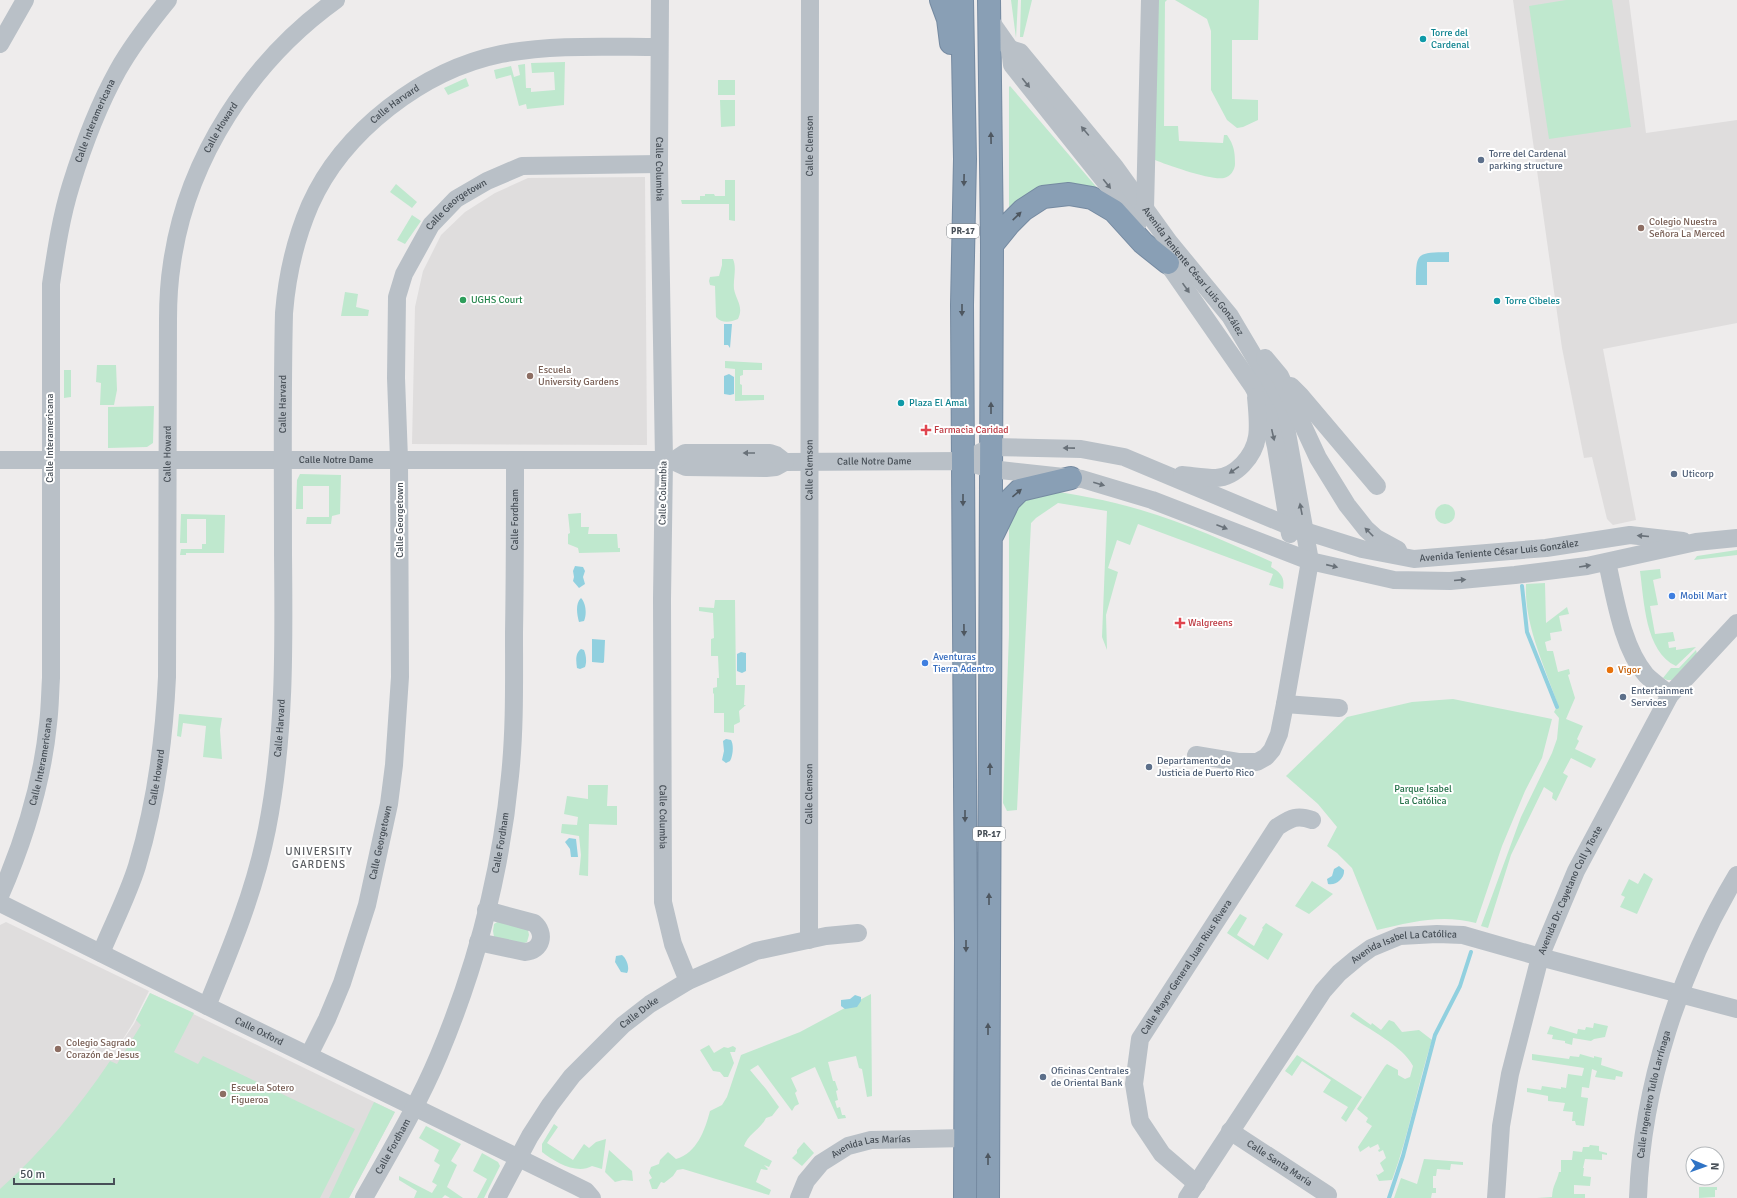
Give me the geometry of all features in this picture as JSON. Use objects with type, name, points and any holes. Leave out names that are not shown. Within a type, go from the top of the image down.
[{"type":"highway","name":"PR-17","points":[[956,0],[948,19],[965,159],[962,305],[964,461],[965,1198]]},
{"type":"highway","name":"PR-17","points":[[988,1198],[992,245],[989,9]]},
{"type":"highway","points":[[992,245],[1023,210],[1043,197],[1069,194],[1092,198],[1114,211],[1143,243],[1168,263]]},
{"type":"highway","points":[[991,539],[1009,501],[1020,490],[1071,478]]},
{"type":"street","points":[[0,44],[25,0]]},
{"type":"street","name":"Calle Interamericana","points":[[0,896],[18,855],[31,813],[41,771],[48,723],[50,678],[50,284],[70,186],[92,125],[118,69],[151,20],[168,0]]},
{"type":"street","name":"Calle Howard","points":[[101,953],[136,867],[159,775],[165,724],[167,677],[166,460],[168,320],[172,262],[181,223],[194,181],[212,142],[239,98],[274,55],[311,18],[336,0]]},
{"type":"street","name":"Calle Columbia","points":[[660,0],[659,164],[668,460],[662,599],[663,902],[673,944],[688,981]]},
{"type":"street","name":"Calle Clemson","points":[[809,940],[810,0]]},
{"type":"street","points":[[1139,213],[1150,0]]},
{"type":"street","name":"Avenida Teniente César Luis González","points":[[989,9],[1010,49],[1012,65],[1139,213],[1169,242],[1230,316],[1265,375],[1284,416],[1297,529],[1302,558],[1394,580],[1450,581],[1515,575],[1607,562],[1696,542],[1737,538]]},
{"type":"street","name":"Calle Harvard","points":[[207,1006],[248,902],[267,830],[277,769],[283,699],[282,461],[284,313],[291,260],[311,204],[330,170],[356,138],[399,99],[448,72],[500,54],[543,48],[659,47]]},
{"type":"street","name":"Calle Georgetown","points":[[309,1055],[327,1019],[358,935],[375,874],[389,804],[394,765],[400,677],[399,459],[396,378],[396,296],[404,274],[431,225],[456,199],[487,180],[522,166],[659,164]]},
{"type":"street","name":"Avenida Teniente César Luis González","points":[[1139,213],[1168,263],[1252,385],[1268,414],[1297,529]]},
{"type":"street","points":[[1230,316],[1280,376],[1300,395],[1377,486]]},
{"type":"street","points":[[1280,376],[1318,458],[1336,476],[1349,506],[1366,530],[1376,538],[1414,559]]},
{"type":"street","points":[[1166,474],[1216,478],[1232,473],[1243,464],[1252,452],[1257,437],[1257,398],[1252,385]]},
{"type":"street","points":[[964,461],[991,447],[1081,449],[1124,457],[1297,529]]},
{"type":"street","name":"Calle Notre Dame","points":[[0,460],[668,460],[686,467],[766,468],[776,467],[785,462],[964,461]]},
{"type":"street","name":"Calle Fordham","points":[[364,1198],[414,1106],[439,1056],[478,942],[500,845],[510,776],[514,718],[515,460]]},
{"type":"street","points":[[1336,476],[1355,460]]},
{"type":"street","points":[[964,461],[991,469],[1082,479],[1152,500],[1302,558],[1306,585],[1279,734],[1272,750],[1266,757],[1257,762],[1238,762],[1196,755]]},
{"type":"street","name":"Avenida Teniente César Luis González","points":[[1297,529],[1362,549],[1414,559],[1546,548],[1630,535],[1696,542]]},
{"type":"street","points":[[1607,562],[1622,622],[1635,659],[1646,675],[1670,695]]},
{"type":"street","name":"Avenida Dr. Cayetano Coll y Toste","points":[[1496,1198],[1501,1126],[1510,1074],[1540,957],[1576,871],[1670,695],[1737,623]]},
{"type":"street","points":[[1285,704],[1339,708]]},
{"type":"street","name":"Calle Mayor General Juan Rius Rivera","points":[[1192,1191],[1162,1154],[1140,1121],[1134,1084],[1140,1040],[1277,827],[1289,819],[1296,817],[1304,817],[1312,820]]},
{"type":"street","name":"Calle Ingeniero Tulio Larrínaga","points":[[1638,1198],[1647,1119],[1654,1082],[1679,993],[1706,934],[1737,875]]},
{"type":"street","name":"Calle Oxford","points":[[0,903],[207,1006],[518,1157],[586,1191],[592,1198]]},
{"type":"street","points":[[478,942],[525,952],[533,952],[537,948],[541,937],[539,927],[534,923],[486,910]]},
{"type":"street","name":"Calle Duke","points":[[497,1198],[518,1157],[550,1105],[572,1076],[623,1025],[650,1004],[688,981],[756,951],[809,940],[858,933]]},
{"type":"street","name":"Avenida Isabel La Católica","points":[[1192,1191],[1322,991],[1339,973],[1371,948],[1400,936],[1437,934],[1463,935],[1482,939],[1540,957],[1737,1009]]},
{"type":"street","name":"Calle Santa María","points":[[1230,1131],[1328,1195]]},
{"type":"street","name":"Avenida Las Marías","points":[[799,1198],[806,1182],[821,1163],[848,1146],[871,1140],[966,1138]]},
{"type":"shaded area","name":"Colegio Nuestra Señora La Merced","points":[[1513,0],[1629,0],[1646,133],[1737,120],[1737,323],[1603,349],[1636,520],[1613,525],[1607,519],[1592,457],[1584,458],[1562,348]]},
{"type":"shaded area","name":"Escuela University Gardens","points":[[645,177],[647,445],[412,444],[415,307],[423,271],[441,235],[465,212],[495,193],[528,178]]},
{"type":"shaded area","name":"Escuela Sotero Figueroa","points":[[6,922],[149,991],[133,1023],[115,1052],[134,1024],[150,993],[395,1112],[349,1198],[0,1198],[0,925]]},
{"type":"green space","points":[[1011,0],[1018,0],[1016,38]]},
{"type":"green space","points":[[1021,0],[1032,0],[1023,37],[1020,37]]},
{"type":"green space","points":[[1154,0],[1167,0],[1165,2],[1164,126],[1178,126],[1179,141],[1223,143],[1224,135],[1227,135],[1234,149],[1235,164],[1232,173],[1224,178],[1200,175],[1155,160]]},
{"type":"green space","points":[[1175,0],[1259,0],[1258,40],[1232,40],[1232,99],[1258,100],[1258,120],[1243,127],[1237,128],[1227,120],[1211,90],[1211,31],[1207,19]]},
{"type":"green space","points":[[1566,0],[1612,0],[1631,127],[1549,139],[1529,6]]},
{"type":"green space","points":[[565,62],[564,105],[527,109],[526,104],[519,106],[511,75],[496,79],[494,70],[511,66],[514,77],[520,75],[518,65],[525,64],[526,88],[531,88],[531,92],[555,90],[554,72],[532,73],[531,63]]},
{"type":"green space","points":[[466,78],[469,86],[448,95],[444,88]]},
{"type":"green space","points":[[718,80],[735,80],[735,95],[718,95]]},
{"type":"green space","points":[[1010,86],[1099,190],[1009,218]]},
{"type":"green space","points":[[720,100],[735,100],[735,126],[721,127]]},
{"type":"green space","points":[[725,180],[735,180],[735,221],[729,220],[729,204],[682,204],[681,200],[700,200],[700,196],[705,196],[705,194],[725,196]]},
{"type":"green space","points":[[396,184],[417,202],[412,208],[390,192]]},
{"type":"green space","points":[[412,215],[421,221],[405,244],[397,240]]},
{"type":"green space","points":[[722,259],[733,259],[735,266],[734,289],[740,307],[740,315],[738,319],[730,322],[721,321],[716,317],[715,286],[710,285],[709,281],[710,277],[719,276]]},
{"type":"green space","points":[[345,292],[358,294],[356,307],[369,310],[368,316],[341,316]]},
{"type":"green space","points":[[725,361],[762,363],[762,370],[743,370],[743,375],[740,376],[740,384],[742,385],[742,395],[764,395],[764,400],[735,401],[735,369],[725,368]]},
{"type":"green space","points":[[97,365],[116,365],[117,390],[114,405],[100,405],[101,383],[96,382]]},
{"type":"green space","points":[[64,370],[71,370],[71,397],[64,398]]},
{"type":"green space","points":[[154,406],[153,443],[147,447],[108,448],[108,407]]},
{"type":"green space","points":[[300,474],[341,475],[340,514],[332,516],[331,524],[306,524],[307,517],[329,517],[329,486],[303,486],[303,509],[296,509],[297,480]]},
{"type":"green space","points":[[1039,489],[1078,495],[1129,506],[1191,527],[1272,562],[1271,567],[1283,578],[1283,589],[1269,585],[1273,574],[1138,524],[1130,545],[1117,540],[1108,568],[1118,572],[1106,615],[1107,650],[1102,637],[1107,511],[1058,503],[1036,518],[1031,523],[1017,810],[1007,811],[1003,803],[1009,634],[1009,518],[1012,505]]},
{"type":"green space","points":[[1445,504],[1452,507],[1455,514],[1452,521],[1445,524],[1438,521],[1435,514],[1438,507]]},
{"type":"green space","points":[[581,513],[581,527],[589,527],[588,534],[617,534],[618,548],[620,548],[620,552],[579,553],[578,548],[568,544],[568,534],[570,533],[568,514]]},
{"type":"green space","points":[[181,514],[225,515],[224,553],[186,553],[186,555],[180,555],[181,549],[202,549],[202,544],[206,544],[206,519],[187,519],[187,543],[180,543]]},
{"type":"green space","points":[[1737,550],[1737,555],[1694,560],[1697,556]]},
{"type":"green space","points":[[1660,569],[1661,578],[1653,580],[1658,605],[1650,606],[1655,634],[1673,632],[1675,641],[1668,642],[1669,648],[1676,647],[1676,650],[1696,647],[1676,666],[1666,659],[1658,649],[1652,637],[1645,610],[1640,571]]},
{"type":"green space","points":[[1545,583],[1546,623],[1567,607],[1569,614],[1559,616],[1562,631],[1550,633],[1551,640],[1545,642],[1547,651],[1553,651],[1558,672],[1569,669],[1570,674],[1568,675],[1575,698],[1566,719],[1583,726],[1577,739],[1579,741],[1575,749],[1596,759],[1591,768],[1571,758],[1563,773],[1568,776],[1556,801],[1552,798],[1553,793],[1544,787],[1511,855],[1488,928],[1481,926],[1521,817],[1552,753],[1557,739],[1559,718],[1554,712],[1558,705],[1536,646],[1528,615],[1526,599],[1526,584]]},
{"type":"green space","points":[[715,600],[735,600],[736,685],[745,685],[744,705],[746,705],[739,711],[740,722],[734,725],[734,733],[724,732],[724,713],[714,713],[713,688],[717,687],[717,678],[719,678],[718,656],[711,656],[711,639],[714,638],[713,613],[699,611],[699,607],[714,608]]},
{"type":"green space","points":[[1696,650],[1697,654],[1672,680],[1663,678],[1671,668],[1679,668]]},
{"type":"green space","name":"Parque Isabel La Católica","points":[[1453,699],[1552,719],[1542,758],[1525,791],[1502,846],[1476,923],[1463,920],[1439,919],[1414,922],[1377,930],[1352,868],[1337,853],[1327,846],[1337,827],[1318,804],[1286,776],[1347,717],[1412,702]]},
{"type":"green space","points":[[179,714],[222,718],[220,730],[222,759],[203,757],[206,726],[183,723],[181,737],[177,736]]},
{"type":"green space","points":[[588,785],[608,785],[607,806],[617,806],[617,825],[589,824],[588,876],[579,875],[581,855],[579,836],[561,833],[562,824],[577,825],[578,817],[564,814],[567,796],[588,799]]},
{"type":"green space","points":[[1644,873],[1653,879],[1637,914],[1620,907],[1625,897],[1621,895],[1629,879],[1638,884]]},
{"type":"green space","points":[[1312,881],[1333,894],[1309,914],[1295,906]]},
{"type":"green space","points":[[1240,914],[1247,918],[1237,935],[1254,946],[1263,929],[1262,928],[1266,923],[1283,934],[1268,960],[1227,933]]},
{"type":"green space","points":[[499,921],[528,930],[529,935],[527,942],[522,944],[494,937],[494,924]]},
{"type":"green space","name":"Escuela Sotero Figueroa","points":[[150,993],[194,1013],[174,1052],[198,1064],[203,1056],[355,1129],[320,1198],[0,1198],[0,1189],[31,1160],[73,1112],[110,1061],[117,1064],[141,1025],[136,1020]]},
{"type":"green space","points":[[871,994],[872,1096],[867,1097],[862,1069],[859,1068],[856,1056],[828,1062],[833,1081],[835,1081],[838,1090],[836,1091],[838,1100],[835,1101],[837,1108],[840,1107],[842,1115],[845,1115],[846,1118],[838,1119],[815,1067],[791,1078],[797,1091],[795,1093],[799,1104],[795,1106],[792,1111],[758,1065],[750,1070],[779,1107],[772,1116],[766,1118],[748,1138],[744,1146],[772,1161],[769,1167],[764,1165],[768,1169],[761,1169],[756,1182],[771,1190],[769,1195],[683,1169],[677,1170],[673,1176],[664,1183],[661,1182],[657,1189],[652,1189],[649,1180],[652,1178],[649,1173],[651,1167],[659,1164],[660,1160],[668,1152],[676,1159],[689,1152],[695,1146],[706,1126],[710,1111],[722,1105],[727,1097],[741,1055],[800,1032]]},
{"type":"green space","points":[[1353,1012],[1371,1025],[1372,1023],[1381,1030],[1389,1020],[1394,1022],[1402,1032],[1419,1030],[1432,1040],[1403,1146],[1392,1180],[1379,1181],[1376,1174],[1378,1175],[1384,1171],[1380,1163],[1386,1158],[1383,1150],[1379,1152],[1378,1150],[1380,1149],[1378,1144],[1370,1148],[1369,1146],[1360,1152],[1358,1147],[1372,1126],[1366,1122],[1368,1118],[1357,1109],[1387,1064],[1398,1070],[1398,1075],[1405,1079],[1410,1077],[1413,1066],[1408,1059],[1393,1045],[1350,1016]]},
{"type":"green space","points":[[1594,1023],[1608,1026],[1605,1037],[1591,1041],[1573,1038],[1572,1045],[1565,1043],[1565,1041],[1552,1039],[1553,1035],[1547,1034],[1550,1026],[1577,1034],[1578,1029],[1585,1030],[1586,1027],[1593,1028]]},
{"type":"green space","points":[[709,1045],[714,1053],[724,1047],[728,1048],[733,1046],[736,1048],[735,1052],[730,1052],[734,1063],[728,1077],[724,1077],[720,1072],[713,1071],[700,1050]]},
{"type":"green space","points":[[1532,1054],[1569,1059],[1570,1056],[1579,1057],[1580,1054],[1594,1058],[1594,1056],[1602,1058],[1601,1065],[1623,1072],[1622,1077],[1616,1076],[1615,1080],[1595,1077],[1597,1071],[1592,1069],[1589,1088],[1582,1087],[1581,1097],[1588,1098],[1584,1126],[1576,1125],[1575,1121],[1572,1121],[1573,1112],[1563,1111],[1565,1103],[1548,1101],[1548,1096],[1527,1092],[1527,1088],[1541,1090],[1542,1086],[1561,1089],[1561,1087],[1566,1088],[1568,1074],[1582,1076],[1584,1068],[1532,1060]]},
{"type":"green space","points":[[1297,1055],[1362,1097],[1346,1122],[1341,1118],[1348,1107],[1323,1092],[1331,1080],[1302,1061],[1292,1076],[1285,1071]]},
{"type":"green space","points":[[374,1102],[395,1112],[349,1198],[329,1198]]},
{"type":"green space","points":[[554,1124],[558,1127],[547,1143],[573,1160],[584,1144],[589,1148],[596,1142],[606,1139],[602,1169],[592,1166],[580,1169],[573,1168],[553,1160],[542,1152],[542,1144]]},
{"type":"green space","points":[[426,1126],[461,1144],[451,1161],[457,1165],[447,1187],[463,1198],[450,1198],[445,1195],[442,1198],[414,1198],[417,1191],[399,1180],[399,1176],[432,1193],[437,1185],[432,1182],[440,1165],[434,1161],[439,1150],[419,1138]]},
{"type":"green space","points":[[804,1142],[814,1153],[802,1166],[792,1158]]},
{"type":"green space","points":[[1590,1145],[1599,1146],[1599,1151],[1607,1153],[1607,1155],[1602,1154],[1602,1160],[1585,1159],[1583,1176],[1591,1177],[1590,1186],[1574,1185],[1574,1194],[1585,1194],[1585,1198],[1537,1198],[1552,1197],[1559,1172],[1561,1172],[1561,1160],[1572,1160],[1573,1151],[1582,1152],[1583,1147],[1589,1147]]},
{"type":"green space","points":[[609,1150],[632,1171],[633,1181],[623,1180],[615,1182],[605,1172]]},
{"type":"green space","points":[[482,1153],[498,1162],[500,1166],[484,1198],[477,1198],[487,1179],[473,1171]]},
{"type":"green space","points":[[1424,1159],[1463,1162],[1463,1165],[1451,1164],[1450,1170],[1437,1169],[1436,1176],[1433,1176],[1433,1188],[1436,1188],[1436,1193],[1432,1193],[1431,1198],[1394,1198],[1401,1178],[1417,1184]]},
{"type":"green space","points":[[1699,1187],[1717,1187],[1717,1190],[1715,1190],[1715,1197],[1699,1198]]},
{"type":"water","points":[[1449,252],[1449,262],[1427,262],[1427,285],[1416,285],[1417,266],[1420,256],[1430,253]]},
{"type":"water","points":[[724,324],[732,324],[730,348],[728,345],[724,345]]},
{"type":"water","points":[[729,374],[734,377],[734,394],[730,395],[724,394],[724,376]]},
{"type":"water","points":[[575,566],[583,567],[585,571],[583,577],[585,584],[579,588],[573,581],[573,571]]},
{"type":"water","points":[[581,598],[586,609],[586,615],[584,621],[579,622],[577,606]]},
{"type":"water","points":[[592,639],[605,640],[603,663],[592,662]]},
{"type":"water","points":[[581,649],[584,650],[586,661],[585,667],[580,669],[577,668],[576,660]]},
{"type":"water","points":[[741,652],[746,653],[746,671],[742,673],[737,671],[737,654]]},
{"type":"water","points":[[726,739],[731,740],[733,748],[731,759],[726,763],[722,760],[724,751],[723,741]]},
{"type":"water","points":[[569,838],[576,839],[578,857],[571,857],[570,849],[565,842]]},
{"type":"water","points":[[1339,866],[1344,870],[1343,876],[1337,883],[1328,884],[1327,879],[1332,876],[1334,869]]},
{"type":"water","points":[[622,955],[628,964],[627,973],[621,972],[615,962],[616,956]]},
{"type":"water","points":[[855,995],[861,997],[861,1001],[857,1007],[845,1009],[841,1006],[841,1000],[850,999]]},
{"type":"waterway","points":[[1522,586],[1527,632],[1557,707]]},
{"type":"waterway","points":[[1389,1198],[1403,1156],[1435,1035],[1460,986],[1471,952]]},
{"type":"place","name":"Torre del Cardenal","points":[[1423,39]]},
{"type":"place","name":"Torre del Cardenal parking structure","points":[[1481,160]]},
{"type":"place","name":"Colegio Nuestra Señora La Merced","points":[[1641,228]]},
{"type":"place","name":"UGHS Court","points":[[463,300]]},
{"type":"place","name":"Torre Cibeles","points":[[1497,301]]},
{"type":"place","name":"Escuela University Gardens","points":[[530,376]]},
{"type":"place","name":"Plaza El Amal","points":[[901,403]]},
{"type":"place","name":"Farmacia Caridad","points":[[926,430]]},
{"type":"place","name":"Uticorp","points":[[1674,474]]},
{"type":"place","name":"Mobil Mart","points":[[1672,596]]},
{"type":"place","name":"Walgreens","points":[[1180,623]]},
{"type":"place","name":"Aventuras Tierra Adentro","points":[[925,663]]},
{"type":"place","name":"Vigor","points":[[1610,670]]},
{"type":"place","name":"Entertainment Services","points":[[1623,697]]},
{"type":"place","name":"Departamento de Justicia de Puerto Rico","points":[[1149,767]]},
{"type":"place","name":"Colegio Sagrado Corazón de Jesus","points":[[58,1049]]},
{"type":"place","name":"Oficinas Centrales de Oriental Bank","points":[[1043,1077]]},
{"type":"place","name":"Escuela Sotero Figueroa","points":[[223,1094]]},
{"type":"district","name":"UNIVERSITY GARDENS","points":[[319,857]]}]
